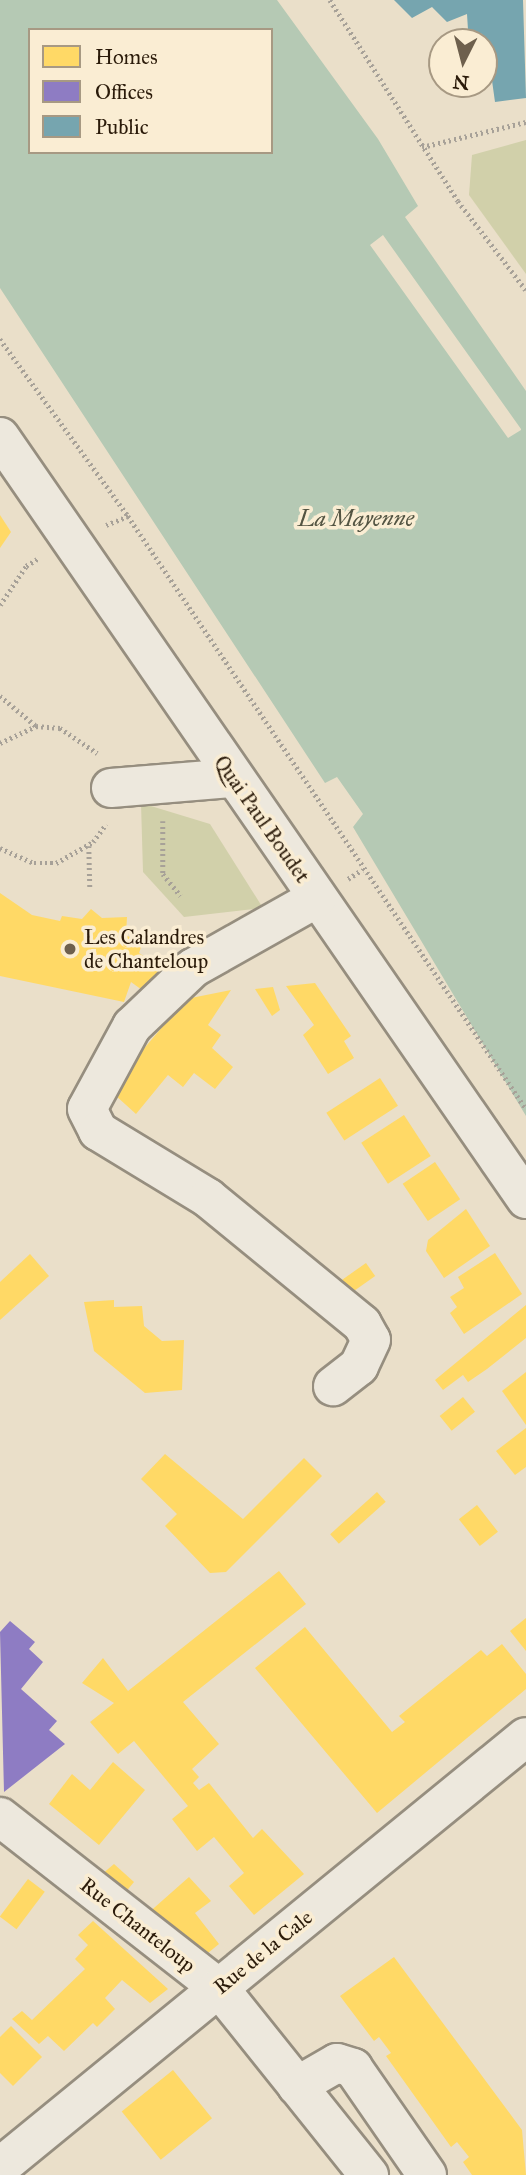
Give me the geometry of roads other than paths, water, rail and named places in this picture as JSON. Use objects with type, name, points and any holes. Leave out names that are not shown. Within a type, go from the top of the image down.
[{"type":"street","name":"Quai Paul Boudet","points":[[0,437],[67,541],[526,1199]]},
{"type":"street","points":[[111,788],[233,778]]},
{"type":"street","points":[[317,898],[193,968],[132,1026],[87,1109],[99,1131],[208,1198],[362,1324],[371,1340],[359,1366],[333,1386]]},
{"type":"street","name":"Rue de la Cale","points":[[0,2167],[526,1737]]},
{"type":"street","name":"Rue Chanteloup","points":[[0,1817],[219,1988],[369,2175]]},
{"type":"street","points":[[297,2086],[337,2063],[353,2068],[427,2175]]},
{"type":"water","name":"La Mayenne","points":[[0,0],[277,0],[378,139],[418,206],[405,217],[526,391],[526,1116],[353,827],[363,814],[337,777],[325,783],[0,288]],"holes":[[[383,235],[521,429],[508,438],[370,245]]]},
{"type":"place","name":"Les Calandres de Chanteloup","points":[[70,949]]}]
